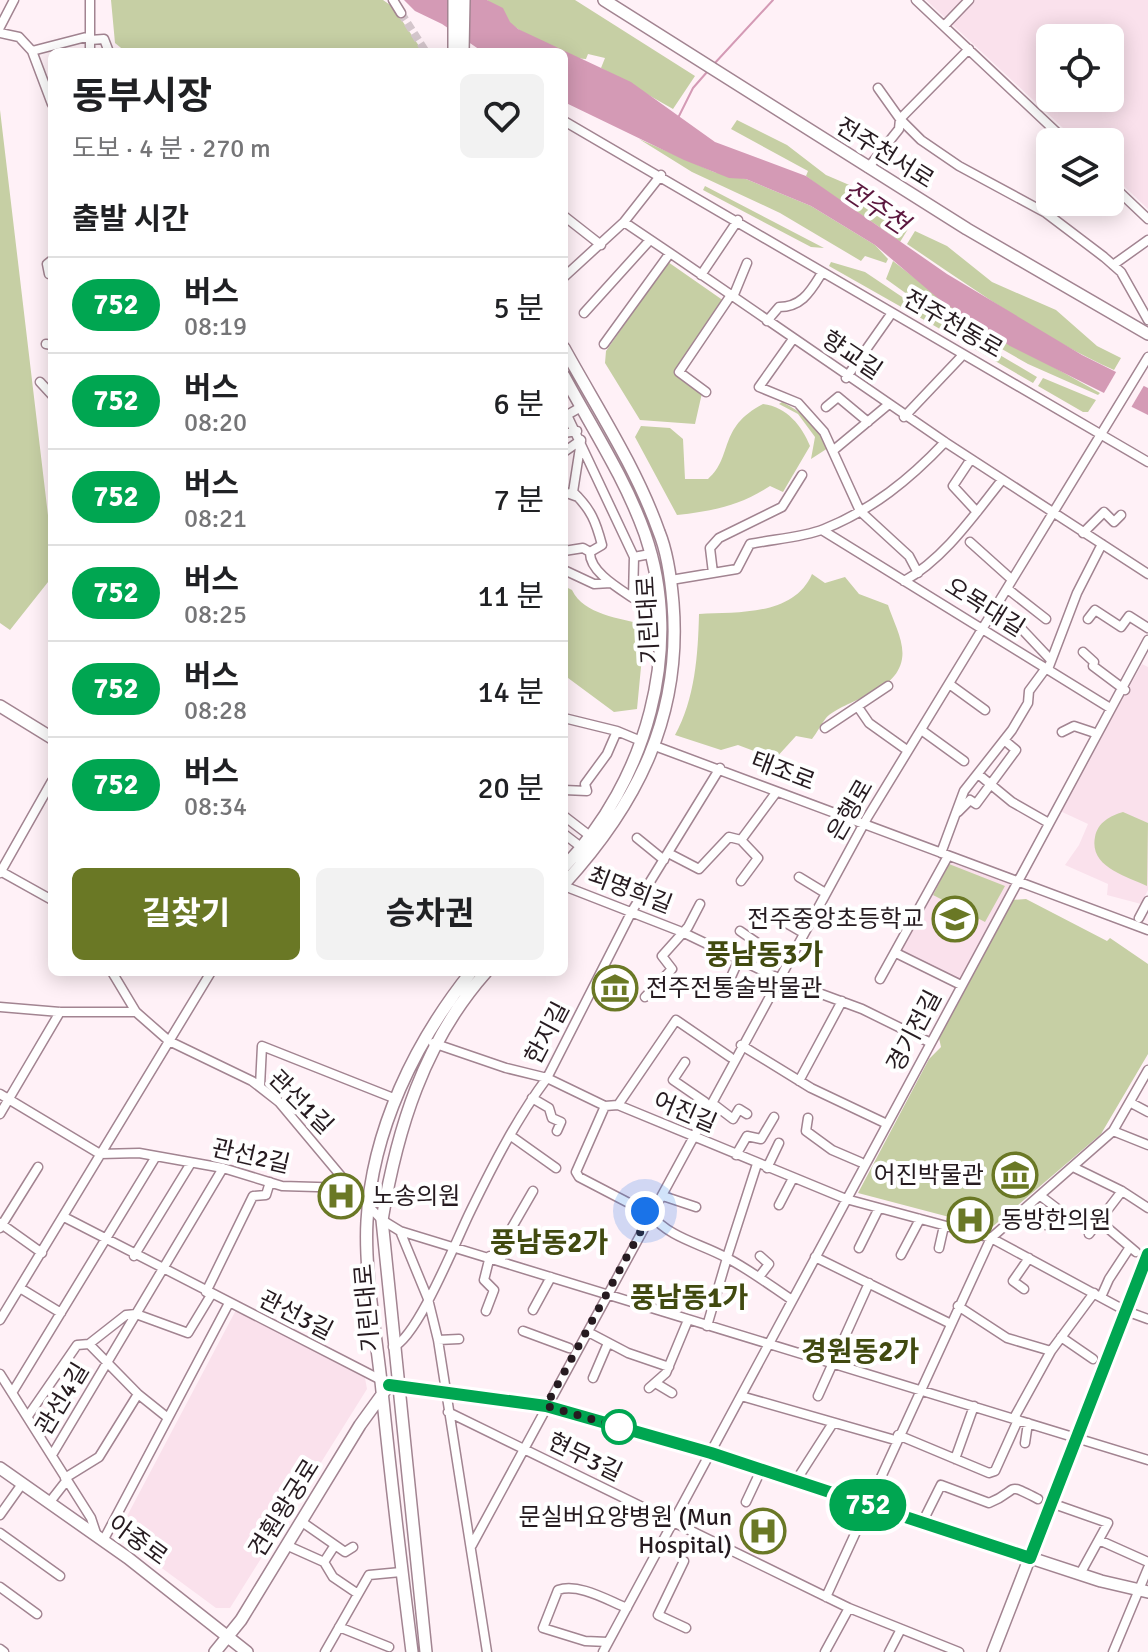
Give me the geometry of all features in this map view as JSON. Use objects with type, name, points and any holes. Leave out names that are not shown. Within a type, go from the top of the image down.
[{"type":"street","points":[[14,0],[2,16],[0,30],[19,37],[32,51],[48,91]]},
{"type":"street","points":[[90,0],[90,48]]},
{"type":"street","points":[[393,0],[401,13]]},
{"type":"street","points":[[454,0],[457,48]]},
{"type":"street","points":[[457,48],[464,0]]},
{"type":"street","name":"전주천서로","points":[[604,0],[868,168],[1148,334]]},
{"type":"street","points":[[916,0],[1052,128]]},
{"type":"street","points":[[944,26],[969,0]]},
{"type":"street","points":[[52,48],[90,38],[104,39],[107,48]]},
{"type":"street","points":[[32,51],[48,49]]},
{"type":"street","points":[[868,168],[899,129],[900,119],[969,49]]},
{"type":"street","points":[[878,88],[900,119],[921,140],[959,166],[1046,213],[1113,265],[1148,322],[1148,334]]},
{"type":"street","name":"전주천동로","points":[[568,123],[1148,462]]},
{"type":"street","points":[[568,274],[624,222],[661,175]]},
{"type":"street","points":[[1124,196],[1148,219]]},
{"type":"street","points":[[568,219],[601,245]]},
{"type":"street","points":[[701,275],[738,220]]},
{"type":"street","name":"향교길","points":[[624,222],[904,416],[1148,574]]},
{"type":"street","points":[[584,313],[650,240]]},
{"type":"street","points":[[1113,265],[1148,240]]},
{"type":"street","points":[[604,344],[670,253]]},
{"type":"street","points":[[706,392],[679,372],[732,296],[747,263]]},
{"type":"street","points":[[568,266],[572,270]]},
{"type":"street","points":[[767,321],[779,307],[794,307],[800,303],[820,276]]},
{"type":"street","name":"전주천동로","points":[[846,377],[889,317]]},
{"type":"street","name":"향교길","points":[[759,387],[793,339]]},
{"type":"street","name":"기린대로","points":[[568,355],[632,468],[660,533],[671,580],[676,646],[670,691],[655,746],[636,787],[610,829],[568,880]]},
{"type":"street","name":"은행로","points":[[546,1406],[864,823],[1148,357]]},
{"type":"street","points":[[904,416],[960,358]]},
{"type":"street","points":[[40,382],[48,391]]},
{"type":"street","name":"기린대로","points":[[568,383],[617,469],[650,554],[661,647],[655,693],[641,741],[621,788],[590,836],[568,862]]},
{"type":"street","name":"오목대길","points":[[759,387],[798,403],[835,449],[860,511],[909,556],[918,573]]},
{"type":"street","name":"향교길","points":[[826,407],[838,397],[868,422]]},
{"type":"street","name":"향교길","points":[[835,449],[889,404]]},
{"type":"street","points":[[568,414],[581,407]]},
{"type":"street","points":[[568,417],[634,557],[633,598],[611,583],[591,561],[590,552]]},
{"type":"street","points":[[568,434],[579,436]]},
{"type":"street","points":[[568,448],[579,436]]},
{"type":"street","points":[[579,436],[573,492],[587,503],[598,524],[602,545],[590,552]]},
{"type":"street","points":[[671,580],[737,569],[750,544],[822,530],[860,511],[905,483],[945,442]]},
{"type":"street","points":[[971,459],[953,486],[977,512],[1002,480]]},
{"type":"street","points":[[713,573],[710,548],[719,538],[782,507],[802,475]]},
{"type":"street","points":[[568,495],[578,497]]},
{"type":"street","name":"오목대길","points":[[904,581],[918,573],[977,512]]},
{"type":"street","points":[[1083,533],[1104,512],[1114,522],[1121,515]]},
{"type":"street","points":[[598,524],[613,516]]},
{"type":"street","name":"오목대길","points":[[822,530],[1048,666],[1110,708]]},
{"type":"street","points":[[970,542],[1009,577]]},
{"type":"street","name":"오목대길","points":[[978,774],[1004,740],[1048,666],[1077,593],[1102,544]]},
{"type":"street","points":[[568,550],[583,548],[590,552]]},
{"type":"street","points":[[634,557],[650,554]]},
{"type":"street","points":[[568,572],[594,584],[611,583]]},
{"type":"street","points":[[1009,590],[1046,619]]},
{"type":"street","points":[[1000,606],[1048,666]]},
{"type":"street","points":[[1088,619],[1095,610],[1121,627],[1129,616],[1148,628]]},
{"type":"street","name":"경기전길","points":[[603,1652],[1047,822],[1148,640]]},
{"type":"street","points":[[1083,652],[1094,662],[1093,666],[1123,689]]},
{"type":"street","points":[[825,728],[888,686]]},
{"type":"street","points":[[952,686],[985,710]]},
{"type":"street","points":[[0,706],[48,736]]},
{"type":"street","points":[[858,707],[869,723],[904,748]]},
{"type":"street","points":[[568,719],[617,731],[641,741]]},
{"type":"street","points":[[1062,732],[1082,726],[1095,733]]},
{"type":"street","points":[[568,790],[587,791],[585,784],[607,754],[617,731]]},
{"type":"street","points":[[924,732],[964,761]]},
{"type":"street","points":[[953,817],[970,800],[976,804],[1016,750],[1004,740]]},
{"type":"street","name":"태조로","points":[[655,746],[1148,930]]},
{"type":"street","name":"한지길","points":[[393,1347],[402,1344],[428,1299],[511,1136],[547,1078],[632,911],[720,768]]},
{"type":"street","points":[[880,979],[944,855],[953,817],[964,791],[978,774],[1047,822]]},
{"type":"street","points":[[48,786],[0,872],[48,898]]},
{"type":"street","name":"태조로","points":[[668,857],[699,869],[729,837],[741,840],[775,794]]},
{"type":"street","points":[[568,819],[590,836]]},
{"type":"street","points":[[568,837],[581,847]]},
{"type":"street","points":[[637,838],[668,857]]},
{"type":"street","points":[[741,840],[758,858],[741,881]]},
{"type":"street","points":[[799,877],[822,891]]},
{"type":"street","name":"최명희길","points":[[568,887],[682,932],[778,978],[842,1001],[931,1043]]},
{"type":"street","points":[[1139,918],[1148,901]]},
{"type":"street","name":"최명희길","points":[[645,997],[653,985],[672,969],[662,956],[700,904]]},
{"type":"street","points":[[764,910],[800,931]]},
{"type":"street","points":[[740,931],[769,951],[760,969]]},
{"type":"street","points":[[896,953],[961,985]]},
{"type":"street","points":[[723,995],[739,959]]},
{"type":"street","name":"관선1길","points":[[114,976],[136,1012],[169,1041],[260,1086],[303,1127],[369,1208],[400,1231],[457,1245],[768,1345],[1148,1460]]},
{"type":"street","points":[[0,1320],[209,976]]},
{"type":"street","name":"기린대로","points":[[426,1652],[387,1386],[368,1233],[369,1208],[375,1170],[396,1099],[430,1042],[461,1002],[474,976]]},
{"type":"street","points":[[799,1081],[842,1001]]},
{"type":"street","points":[[0,1007],[60,1012],[136,1012]]},
{"type":"street","points":[[0,1114],[4,1096],[60,1012]]},
{"type":"street","name":"어진길","points":[[618,1105],[676,1020],[730,1057]]},
{"type":"street","points":[[430,1042],[506,1068],[547,1078],[605,1106],[576,1172],[650,1214],[659,1224],[688,1243],[727,1258],[792,1300]]},
{"type":"street","name":"기린대로","points":[[412,1652],[386,1432],[387,1386],[393,1347],[382,1220],[390,1169],[407,1105],[430,1042]]},
{"type":"street","points":[[741,1045],[799,1081],[887,1124]]},
{"type":"street","points":[[260,1086],[262,1046],[396,1099]]},
{"type":"street","points":[[685,1062],[673,1080],[705,1102]]},
{"type":"street","points":[[826,1597],[896,1438],[991,1238],[1113,1131],[1148,1070]]},
{"type":"street","points":[[4,1096],[100,1154]]},
{"type":"street","name":"한지길","points":[[532,1098],[549,1108],[552,1118],[561,1122],[557,1131]]},
{"type":"street","points":[[1133,1104],[1148,1112]]},
{"type":"street","name":"어진길","points":[[605,1106],[618,1105],[846,1199],[991,1238],[1126,1311],[1148,1319]]},
{"type":"street","points":[[716,1106],[733,1119],[739,1109],[747,1114]]},
{"type":"street","name":"어진길","points":[[736,1155],[747,1136],[761,1139],[774,1117]]},
{"type":"street","points":[[808,1118],[806,1131],[832,1150],[860,1162]]},
{"type":"street","points":[[1113,1131],[1148,1145]]},
{"type":"street","points":[[511,1136],[556,1168]]},
{"type":"street","points":[[767,1168],[779,1143]]},
{"type":"street","name":"관선2길","points":[[100,1154],[139,1153],[223,1168],[282,1186],[351,1188]]},
{"type":"street","points":[[20,1288],[61,1313],[155,1158]]},
{"type":"street","name":"관선2길","points":[[134,1256],[191,1163]]},
{"type":"street","points":[[707,1326],[757,1164]]},
{"type":"street","points":[[38,1167],[1,1226],[42,1253]]},
{"type":"street","points":[[107,1363],[223,1168]]},
{"type":"street","points":[[1075,1168],[1122,1191],[1148,1208]]},
{"type":"street","points":[[779,1205],[793,1178]]},
{"type":"street","points":[[136,1314],[188,1333],[253,1196],[266,1195],[270,1182]]},
{"type":"street","points":[[501,1259],[507,1236],[533,1191]]},
{"type":"street","points":[[1089,1234],[1122,1191]]},
{"type":"street","points":[[666,1197],[696,1207]]},
{"type":"street","points":[[1042,1197],[1063,1213]]},
{"type":"street","points":[[859,1248],[879,1208]]},
{"type":"street","points":[[1026,1210],[1046,1225]]},
{"type":"street","name":"관선3길","points":[[64,1217],[387,1386]]},
{"type":"street","points":[[901,1255],[920,1219]]},
{"type":"street","points":[[1097,1220],[1138,1251]]},
{"type":"street","points":[[939,1248],[944,1226]]},
{"type":"street","points":[[400,1231],[428,1299],[438,1340],[487,1652]]},
{"type":"street","points":[[741,1396],[896,1438],[989,1473],[995,1471],[1016,1419],[1051,1351],[1138,1251]]},
{"type":"street","points":[[993,1652],[1126,1311],[1138,1251]]},
{"type":"street","points":[[486,1311],[494,1290],[484,1280],[490,1256]]},
{"type":"street","points":[[759,1277],[769,1264],[760,1256]]},
{"type":"street","points":[[815,1257],[949,1323]]},
{"type":"street","points":[[1024,1289],[1013,1281],[1029,1258]]},
{"type":"street","points":[[533,1310],[551,1277]]},
{"type":"street","points":[[818,1396],[869,1283]]},
{"type":"street","name":"관선3길","points":[[100,1539],[150,1453],[229,1303]]},
{"type":"street","points":[[958,1306],[1007,1338],[1051,1351]]},
{"type":"street","name":"관선4길","points":[[12,1393],[61,1313]]},
{"type":"street","name":"관선4길","points":[[28,1416],[77,1345],[89,1344],[126,1315],[136,1314]]},
{"type":"street","points":[[672,1393],[653,1386],[669,1367],[688,1320]]},
{"type":"street","points":[[523,1331],[569,1348]]},
{"type":"street","points":[[590,1333],[669,1367]]},
{"type":"street","points":[[1061,1337],[1093,1359]]},
{"type":"street","points":[[438,1340],[459,1339]]},
{"type":"street","points":[[593,1378],[608,1343]]},
{"type":"street","name":"관선4길","points":[[89,1344],[138,1394]]},
{"type":"street","name":"관선4길","points":[[52,1455],[107,1363]]},
{"type":"street","name":"관선4길","points":[[0,1374],[91,1518],[100,1539]]},
{"type":"street","points":[[387,1386],[546,1406],[711,1453],[1080,1574],[1143,1591]]},
{"type":"street","name":"견훤왕궁로","points":[[215,1652],[229,1637],[387,1386]]},
{"type":"street","points":[[49,1503],[66,1479],[99,1457],[138,1394],[168,1418]]},
{"type":"street","name":"현무3길","points":[[472,1545],[546,1406]]},
{"type":"street","points":[[955,1459],[974,1406]]},
{"type":"street","name":"현무3길","points":[[448,1412],[849,1608],[959,1652]]},
{"type":"street","points":[[799,1476],[833,1423]]},
{"type":"street","points":[[1025,1443],[1028,1423]]},
{"type":"street","points":[[360,1425],[386,1432]]},
{"type":"street","name":"아중로","points":[[0,1468],[100,1539],[247,1652]]},
{"type":"street","points":[[746,1502],[761,1470]]},
{"type":"street","points":[[0,1515],[22,1484]]},
{"type":"street","points":[[925,1517],[941,1485],[989,1503],[1012,1488],[1020,1488],[1038,1499]]},
{"type":"street","points":[[1051,1503],[1108,1523],[1101,1541],[1080,1574]]},
{"type":"street","points":[[302,1522],[345,1552],[353,1547]]},
{"type":"street","points":[[0,1533],[60,1576]]},
{"type":"street","points":[[1101,1541],[1148,1565],[1143,1591],[1113,1652]]},
{"type":"street","points":[[286,1545],[324,1562],[333,1577],[358,1594]]},
{"type":"street","points":[[324,1562],[335,1545]]},
{"type":"street","points":[[684,1561],[658,1615],[686,1628]]},
{"type":"street","points":[[325,1652],[369,1575],[401,1572]]},
{"type":"street","points":[[0,1587],[37,1614]]},
{"type":"street","points":[[608,1642],[585,1641],[543,1628],[558,1590],[566,1587],[594,1594],[627,1608]]},
{"type":"street","points":[[825,1652],[849,1608]]},
{"type":"street","points":[[339,1627],[389,1647]]},
{"type":"street","points":[[889,1652],[901,1629]]},
{"type":"street","points":[[369,1652],[374,1641]]},
{"type":"shaded area","points":[[404,0],[487,0],[503,8],[510,22],[518,29],[559,48],[477,48],[442,24],[415,11]]},
{"type":"shaded area","points":[[926,0],[1148,0],[1148,209],[1124,186],[1124,128],[1063,128],[1046,112],[1124,112],[1124,24],[1036,24],[1036,103]]},
{"type":"shaded area","points":[[568,52],[631,82],[715,142],[806,176],[947,274],[1082,355],[1148,388],[1148,415],[1010,346],[940,300],[875,245],[811,206],[746,179],[729,178],[684,160],[568,104]]},
{"type":"shaded area","points":[[1142,664],[1148,667],[1148,890],[1141,904],[1107,895],[1108,884],[1065,865],[1079,845],[1088,824],[1060,811]]},
{"type":"shaded area","name":"전주중앙초등학교","points":[[948,856],[1016,881],[961,985],[896,953]]},
{"type":"shaded area","points":[[236,1310],[365,1378],[367,1389],[230,1608],[216,1608],[117,1535]]},
{"type":"green space","points":[[111,0],[383,0],[393,7],[420,48],[121,48],[115,43]]},
{"type":"green space","points":[[487,0],[575,0],[695,76],[673,109],[601,68],[605,58],[588,54],[586,59],[579,58],[568,54],[568,48],[552,48],[510,23]]},
{"type":"green space","points":[[0,110],[48,515],[48,582],[10,630],[0,623]]},
{"type":"green space","points":[[737,120],[787,145],[826,175],[861,190],[908,229],[900,242],[806,176],[808,171],[731,129]]},
{"type":"green space","points":[[639,139],[714,172],[746,179],[811,206],[875,245],[888,259],[886,263],[865,256],[861,261],[780,213],[692,172]]},
{"type":"green space","points":[[705,186],[824,248],[811,247],[703,190]]},
{"type":"green space","points":[[915,231],[947,246],[992,282],[1056,310],[1097,346],[1121,358],[1114,370],[1034,327],[907,244]]},
{"type":"green space","points":[[893,261],[966,318],[1100,393],[1098,395],[1028,364],[911,297],[886,279]]},
{"type":"green space","points":[[668,262],[724,301],[674,374],[702,393],[695,424],[640,420],[605,363],[606,351]]},
{"type":"green space","points":[[831,262],[865,272],[929,315],[926,321],[829,266]]},
{"type":"green space","points":[[937,318],[1037,377],[1033,383],[933,325]]},
{"type":"green space","points":[[1043,378],[1096,400],[1088,412],[1083,412],[1038,386]]},
{"type":"green space","points":[[782,402],[809,420],[828,448],[811,459],[815,437],[798,414],[779,404]]},
{"type":"green space","points":[[763,404],[786,413],[803,431],[810,446],[783,492],[770,486],[725,506],[677,515],[635,437],[641,426],[670,428],[683,439],[685,479],[708,479],[721,461],[732,432],[748,413]]},
{"type":"green space","points":[[812,574],[825,583],[845,577],[859,594],[888,605],[902,652],[898,671],[880,688],[834,711],[812,739],[796,736],[775,759],[738,745],[721,750],[675,735],[691,692],[699,614],[747,612],[779,605],[804,588]]},
{"type":"green space","points":[[568,588],[594,610],[645,625],[637,709],[614,712],[568,678]]},
{"type":"green space","points":[[1123,812],[1148,823],[1147,886],[1103,863],[1095,847],[1095,837],[1102,824]]},
{"type":"green space","points":[[949,864],[1005,886],[985,922],[933,895]]},
{"type":"green space","points":[[1026,899],[1107,941],[1110,938],[1148,964],[1148,1054],[1101,1134],[991,1228],[858,1193],[929,1059],[941,1047],[939,1038],[1012,900]]},
{"type":"pier","points":[[1119,367],[1146,382],[1129,411],[1101,398]]},
{"type":"waterway","points":[[714,64],[773,0]]},
{"type":"waterway","points":[[677,120],[693,88],[707,72]]},
{"type":"tunnel","points":[[401,13],[423,48]]},
{"type":"bus line","name":"752","points":[[389,1385],[546,1406],[711,1453],[1030,1558],[1148,1254]]},
{"type":"place","name":"전주중앙초등학교","points":[[955,919]]},
{"type":"place","name":"전주전통술박물관","points":[[615,988]]},
{"type":"place","name":"어진박물관","points":[[1015,1175]]},
{"type":"place","name":"노송의원","points":[[341,1196]]},
{"type":"place","name":"동방한의원","points":[[970,1220]]},
{"type":"place","name":"문실버요양병원 (Mun Hospital)","points":[[763,1531]]},
{"type":"district","name":"풍남동3가","points":[[764,954]]},
{"type":"district","name":"풍남동2가","points":[[549,1242]]},
{"type":"district","name":"풍남동1가","points":[[689,1297]]},
{"type":"district","name":"경원동2가","points":[[860,1351]]},
{"type":"route","points":[[619,1427],[546,1406],[650,1214],[645,1211]]},
{"type":"water label","name":"전주천","points":[[876,207]]}]
